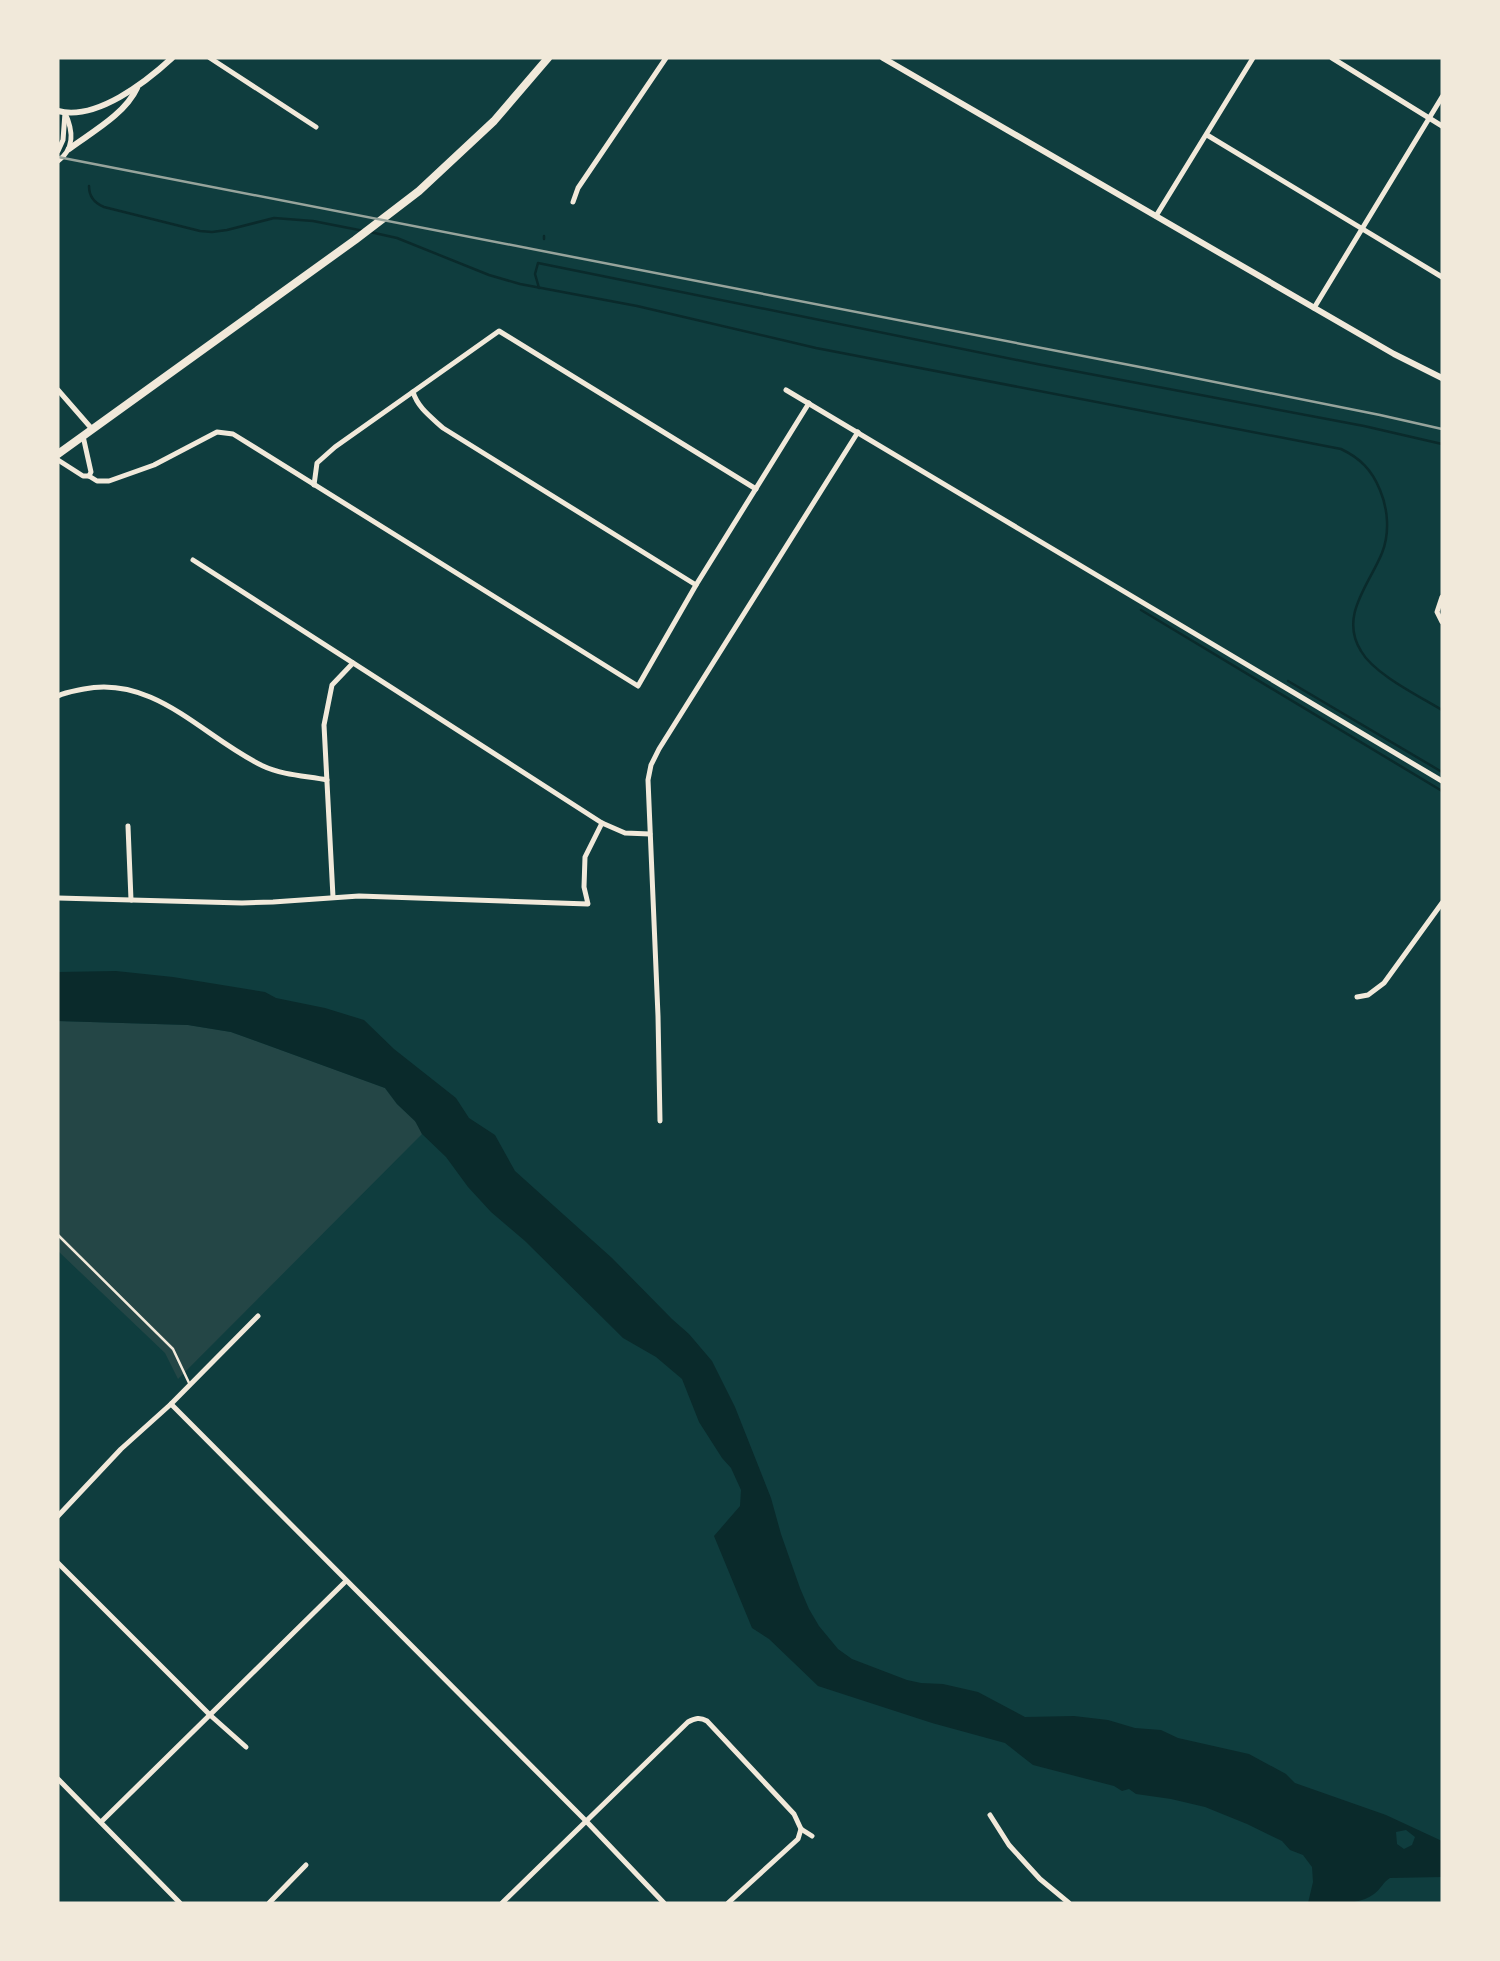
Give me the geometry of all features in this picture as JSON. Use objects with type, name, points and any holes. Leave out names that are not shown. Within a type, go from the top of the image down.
[{"type":"main road","points":[[58,453],[375,226],[441,172],[494,121],[548,58]]},
{"type":"street","points":[[61,112],[77,113],[106,103],[149,79],[172,58]]},
{"type":"street","points":[[210,58],[316,127]]},
{"type":"street","points":[[573,202],[578,188],[666,58]]},
{"type":"street","points":[[883,58],[1394,354],[1442,378]]},
{"type":"street","points":[[1156,216],[1253,58]]},
{"type":"street","points":[[1332,58],[1442,126]]},
{"type":"street","points":[[58,161],[69,149],[131,100],[137,87]]},
{"type":"street","points":[[1314,308],[1442,97]]},
{"type":"street","points":[[58,119],[61,112]]},
{"type":"street","points":[[61,112],[71,130],[69,149]]},
{"type":"street","points":[[58,151],[63,140],[61,112]]},
{"type":"street","points":[[1207,135],[1442,277]]},
{"type":"street","points":[[314,485],[317,463],[324,456],[499,331],[756,489]]},
{"type":"street","points":[[786,390],[1442,781]]},
{"type":"street","points":[[59,391],[92,429]]},
{"type":"street","points":[[413,392],[416,402],[443,428],[696,585]]},
{"type":"street","points":[[58,460],[83,476],[102,482],[154,465],[211,434],[221,431],[233,434],[638,686],[696,585],[809,403]]},
{"type":"street","points":[[660,1121],[648,780],[655,757],[858,432]]},
{"type":"street","points":[[83,436],[91,472],[89,476]]},
{"type":"street","points":[[193,560],[602,823],[625,833],[650,834]]},
{"type":"street","points":[[1442,597],[1437,608],[1442,622]]},
{"type":"street","points":[[332,897],[324,725],[332,685],[353,663]]},
{"type":"street","points":[[58,696],[93,687],[129,689],[175,710],[266,768],[327,780]]},
{"type":"street","points":[[58,898],[262,903],[332,897],[396,897],[588,904],[584,887],[585,857],[602,823]]},
{"type":"street","points":[[128,825],[131,900]]},
{"type":"street","points":[[1357,997],[1368,995],[1384,983],[1442,903]]},
{"type":"street","points":[[58,1516],[121,1449],[171,1404],[258,1316]]},
{"type":"street","points":[[171,1404],[586,1821],[664,1903]]},
{"type":"street","points":[[58,1563],[210,1715],[246,1746]]},
{"type":"street","points":[[101,1822],[346,1581]]},
{"type":"street","points":[[502,1903],[688,1722],[698,1718],[708,1721],[794,1814],[801,1829],[812,1836]]},
{"type":"street","points":[[58,1779],[180,1903]]},
{"type":"street","points":[[990,1815],[1009,1845],[1040,1879],[1069,1903]]},
{"type":"street","points":[[728,1903],[798,1839],[801,1829]]},
{"type":"street","points":[[269,1903],[306,1866]]},
{"type":"lane","points":[[58,1235],[173,1349],[190,1385]]},
{"type":"shaded area","points":[[116,971],[173,977],[265,992],[276,998],[325,1008],[364,1020],[394,1049],[456,1098],[469,1118],[495,1135],[515,1171],[612,1258],[689,1334],[712,1361],[735,1407],[771,1498],[781,1534],[809,1609],[838,1649],[852,1659],[907,1680],[978,1692],[1025,1717],[1074,1716],[1108,1720],[1135,1728],[1161,1730],[1178,1738],[1249,1754],[1286,1774],[1295,1783],[1386,1815],[1442,1841],[1442,1877],[1390,1878],[1374,1894],[1359,1901],[1308,1903],[1313,1882],[1312,1867],[1303,1855],[1247,1824],[1205,1807],[1136,1794],[1129,1789],[1122,1791],[1114,1786],[1033,1765],[1005,1743],[932,1723],[818,1686],[769,1639],[752,1628],[714,1536],[740,1506],[741,1490],[731,1468],[699,1422],[682,1379],[656,1357],[623,1338],[525,1241],[491,1212],[385,1088],[231,1032],[188,1025],[58,1021],[58,972]],"holes":[[[1406,1830],[1415,1837],[1412,1845],[1404,1849],[1397,1844],[1396,1832]]]},
{"type":"shaded area","points":[[58,1021],[188,1025],[231,1032],[385,1088],[417,1123],[422,1134],[178,1379],[165,1353],[58,1251]]},
{"type":"waterway","points":[[89,186],[93,199],[104,207],[200,231],[227,230],[274,218],[313,221],[364,231]]},
{"type":"waterway","points":[[370,232],[397,238],[489,275],[520,284],[637,306],[816,348],[1341,449],[1360,461],[1373,476],[1383,497],[1387,521],[1382,553],[1358,601],[1353,625],[1355,638],[1367,660],[1376,668],[1442,710]]},
{"type":"waterway","points":[[539,288],[535,274],[538,263],[1037,364],[1364,426],[1442,444]]},
{"type":"waterway","points":[[1141,610],[1442,791]]},
{"type":"waterway","points":[[1288,681],[1442,772]]},
{"type":"railway","points":[[58,157],[1145,368],[1442,429]]}]
